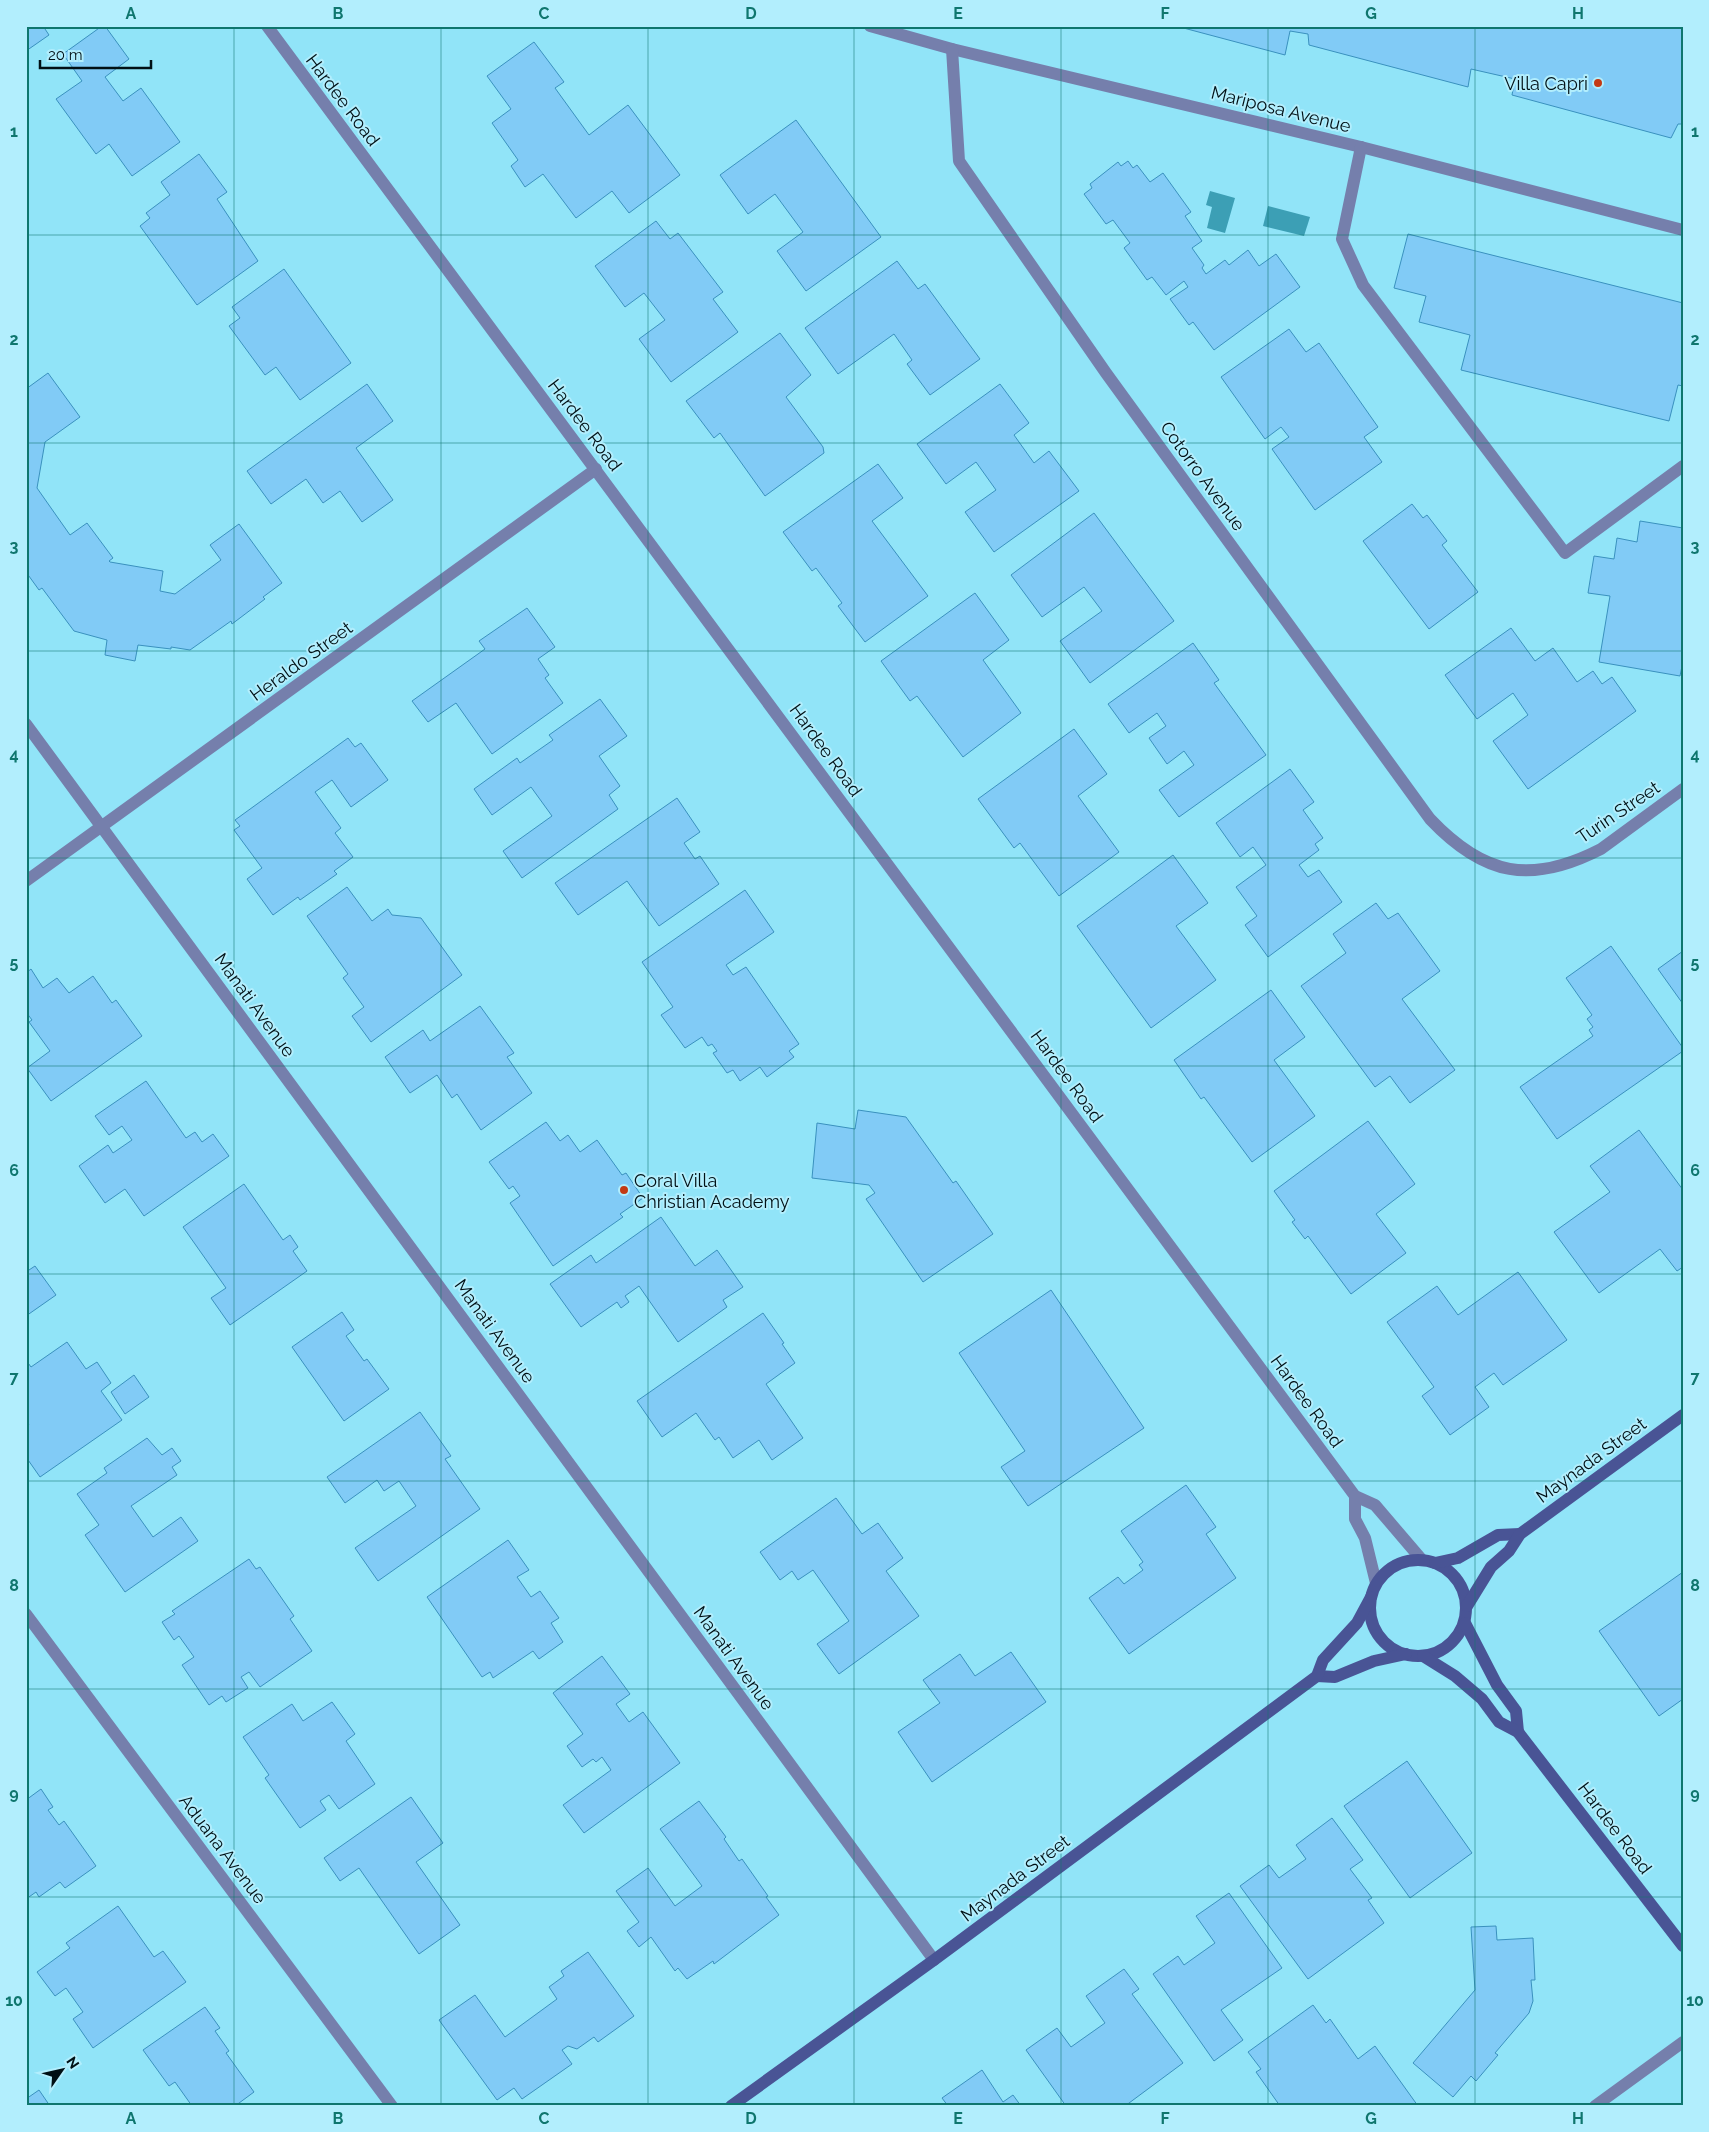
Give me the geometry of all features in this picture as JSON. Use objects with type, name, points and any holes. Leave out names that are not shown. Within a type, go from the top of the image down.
[{"type":"street","name":"Hardee Road","points":[[267,26],[1355,1496],[1375,1505],[1422,1560]]},
{"type":"street","name":"Mariposa Avenue","points":[[870,26],[952,49],[1361,147],[1683,230]]},
{"type":"street","name":"Cotorro Avenue","points":[[952,49],[959,161],[964,169],[1106,373],[1430,820],[1445,836],[1492,866],[1514,870]]},
{"type":"street","points":[[1361,147],[1342,240],[1363,285],[1565,554],[1683,466]]},
{"type":"street","name":"Heraldo Street","points":[[26,881],[596,469]]},
{"type":"street","name":"Manati Avenue","points":[[26,724],[934,1960]]},
{"type":"street","name":"Turin Street","points":[[1514,870],[1538,870],[1587,856],[1601,849],[1683,789]]},
{"type":"street","name":"Maynada Street","points":[[1466,1606],[1491,1567],[1509,1552],[1520,1534],[1683,1415]]},
{"type":"street","points":[[1355,1496],[1355,1519],[1365,1538],[1376,1583]]},
{"type":"street","points":[[1435,1563],[1458,1558],[1498,1535],[1520,1534]]},
{"type":"street","points":[[1413,1559],[1435,1563],[1443,1566],[1454,1575],[1463,1590],[1466,1606],[1464,1623],[1457,1638],[1444,1649],[1428,1656],[1412,1656],[1396,1651],[1383,1641],[1373,1627],[1369,1612],[1371,1597],[1376,1583],[1386,1571],[1399,1563],[1413,1559]]},
{"type":"street","name":"Maynada Street","points":[[731,2106],[934,1960],[1317,1676],[1323,1660],[1357,1623],[1371,1597]]},
{"type":"street","name":"Aduana Avenue","points":[[26,1614],[392,2106]]},
{"type":"street","name":"Hardee Road","points":[[1464,1623],[1493,1677],[1516,1711],[1518,1732]]},
{"type":"street","points":[[1317,1676],[1336,1677],[1374,1661],[1406,1654]]},
{"type":"street","name":"Hardee Road","points":[[1423,1656],[1454,1676],[1482,1699],[1499,1722],[1518,1732],[1683,1946]]},
{"type":"street","points":[[1595,2106],[1683,2042]]},
{"type":"water","points":[[1210,191],[1235,198],[1225,233],[1207,228],[1212,207],[1206,205]]},
{"type":"water","points":[[1268,206],[1310,217],[1304,236],[1263,226]]},
{"type":"building","points":[[26,26],[43,26],[49,35],[26,51]]},
{"type":"building","points":[[102,26],[105,26],[129,59],[105,77],[123,101],[141,88],[180,142],[132,176],[109,144],[96,154],[56,99],[82,81],[63,54]]},
{"type":"building","name":"Villa Capri","points":[[1176,26],[1683,26],[1683,124],[1678,124],[1671,138],[1512,95],[1515,79],[1471,69],[1468,87],[1309,45],[1308,34],[1290,31],[1285,55]]},
{"type":"building","points":[[534,42],[564,82],[555,88],[589,135],[628,105],[680,175],[629,213],[612,191],[576,218],[543,174],[525,187],[511,166],[518,160],[492,123],[511,109],[487,76]]},
{"type":"building","points":[[796,120],[881,237],[806,291],[777,251],[803,232],[775,194],[748,214],[720,175]]},
{"type":"building","points":[[199,154],[227,192],[217,199],[258,261],[197,305],[140,226],[150,218],[146,213],[170,195],[161,182]]},
{"type":"building","points":[[1128,161],[1133,168],[1137,165],[1150,182],[1163,173],[1191,212],[1185,216],[1202,241],[1192,248],[1204,265],[1202,268],[1206,274],[1225,260],[1229,265],[1248,250],[1259,266],[1276,254],[1300,287],[1214,350],[1193,322],[1189,325],[1170,299],[1188,287],[1184,281],[1166,295],[1152,277],[1147,280],[1124,248],[1130,243],[1113,220],[1106,224],[1084,194],[1092,188],[1090,184],[1118,162],[1121,166]]},
{"type":"building","points":[[656,221],[670,239],[678,233],[723,292],[713,299],[738,332],[671,382],[639,339],[665,320],[644,293],[625,307],[595,266]]},
{"type":"building","points":[[1408,234],[1683,303],[1683,386],[1678,385],[1669,421],[1461,370],[1470,335],[1419,322],[1426,296],[1394,288]]},
{"type":"building","points":[[897,261],[918,289],[925,284],[980,359],[930,395],[907,364],[912,360],[894,334],[838,374],[805,328]]},
{"type":"building","points":[[284,269],[351,363],[300,400],[276,367],[265,375],[229,326],[240,318],[232,307]]},
{"type":"building","points":[[1289,329],[1306,352],[1319,343],[1378,427],[1364,437],[1382,462],[1315,510],[1272,449],[1289,437],[1281,427],[1265,439],[1221,377]]},
{"type":"building","points":[[780,333],[811,375],[786,397],[823,447],[824,453],[765,496],[720,433],[714,438],[686,401]]},
{"type":"building","points":[[48,373],[80,417],[45,442],[37,488],[70,535],[87,523],[113,558],[110,562],[163,571],[160,591],[175,594],[221,560],[210,545],[239,524],[282,583],[263,597],[265,599],[232,624],[231,621],[190,650],[138,645],[135,661],[105,655],[107,640],[74,631],[42,588],[39,590],[26,572],[26,389]]},
{"type":"building","points":[[367,384],[393,421],[356,448],[393,500],[362,522],[340,491],[323,503],[306,479],[271,504],[247,471]]},
{"type":"building","points":[[1000,384],[1029,423],[1014,435],[1034,463],[1049,451],[1079,491],[994,552],[965,512],[996,490],[976,462],[946,484],[917,444]]},
{"type":"building","points":[[878,464],[903,498],[872,521],[928,596],[865,642],[838,606],[842,603],[816,568],[812,571],[783,532]]},
{"type":"building","points":[[1412,504],[1423,518],[1427,515],[1447,541],[1442,545],[1478,592],[1429,629],[1363,541]]},
{"type":"building","points":[[1094,513],[1174,621],[1090,683],[1060,641],[1102,611],[1084,587],[1042,617],[1011,575]]},
{"type":"building","points":[[1640,521],[1683,528],[1683,661],[1680,676],[1599,662],[1610,596],[1588,593],[1594,556],[1614,559],[1617,538],[1637,542]]},
{"type":"building","points":[[975,593],[1009,640],[983,660],[1021,713],[963,757],[917,696],[910,701],[881,661]]},
{"type":"building","points":[[527,608],[555,647],[538,659],[549,675],[545,678],[563,703],[492,754],[456,703],[428,722],[412,701],[485,649],[479,641]]},
{"type":"building","points":[[1511,628],[1535,661],[1553,648],[1577,682],[1593,671],[1602,684],[1612,677],[1636,711],[1528,789],[1493,741],[1528,715],[1513,693],[1477,719],[1445,675]]},
{"type":"building","points":[[1193,643],[1219,680],[1214,683],[1266,755],[1179,817],[1159,790],[1194,765],[1184,751],[1167,764],[1149,738],[1166,726],[1157,713],[1129,733],[1108,704]]},
{"type":"building","points":[[600,699],[627,736],[599,756],[620,786],[609,795],[618,809],[522,878],[503,851],[552,816],[531,787],[492,815],[474,789],[517,758],[520,763],[553,740],[549,735]]},
{"type":"building","points":[[1074,729],[1107,774],[1078,796],[1119,852],[1059,896],[1020,843],[1014,848],[978,799]]},
{"type":"building","points":[[348,738],[355,747],[361,743],[388,780],[351,807],[332,780],[315,792],[341,828],[335,833],[353,857],[334,871],[337,874],[300,900],[298,897],[273,915],[247,879],[262,868],[234,830],[240,826],[235,820]]},
{"type":"building","points":[[1290,769],[1314,802],[1303,810],[1323,838],[1315,844],[1319,850],[1299,865],[1308,877],[1319,870],[1342,902],[1268,957],[1245,925],[1257,916],[1236,887],[1266,865],[1253,847],[1240,857],[1216,823]]},
{"type":"building","points":[[677,798],[700,832],[684,843],[695,859],[700,856],[719,884],[659,926],[627,881],[578,915],[555,883]]},
{"type":"building","points":[[1173,855],[1208,903],[1176,926],[1216,980],[1151,1028],[1077,926]]},
{"type":"building","points":[[347,887],[372,921],[388,909],[392,915],[421,918],[462,975],[371,1042],[352,1016],[364,1007],[343,978],[348,974],[307,916]]},
{"type":"building","points":[[745,890],[774,932],[726,965],[733,975],[746,967],[799,1044],[789,1051],[794,1057],[767,1077],[760,1067],[740,1081],[733,1070],[727,1073],[713,1053],[717,1051],[712,1044],[708,1046],[702,1037],[685,1048],[661,1015],[673,1007],[642,962]]},
{"type":"building","points":[[1376,903],[1388,919],[1398,913],[1440,971],[1402,999],[1455,1070],[1410,1103],[1390,1076],[1375,1087],[1301,986],[1346,953],[1333,934]]},
{"type":"building","points":[[1611,946],[1683,1048],[1683,1051],[1557,1139],[1520,1087],[1593,1036],[1589,1030],[1593,1027],[1587,1019],[1592,1015],[1566,978]]},
{"type":"building","points":[[1683,951],[1683,1004],[1658,969]]},
{"type":"building","points":[[31,969],[43,988],[57,978],[69,993],[93,976],[112,1003],[116,1000],[142,1036],[51,1101],[27,1068],[50,1051],[29,1022],[32,1020],[26,1012],[26,973]]},
{"type":"building","points":[[1271,990],[1305,1037],[1274,1060],[1315,1116],[1252,1162],[1204,1097],[1201,1099],[1174,1060]]},
{"type":"building","points":[[480,1006],[514,1053],[507,1057],[532,1093],[481,1130],[457,1094],[452,1098],[437,1075],[410,1093],[385,1057],[423,1030],[430,1041]]},
{"type":"building","points":[[146,1081],[186,1138],[195,1132],[202,1142],[213,1134],[229,1156],[144,1216],[125,1189],[105,1203],[79,1166],[108,1145],[113,1153],[132,1140],[122,1126],[109,1135],[95,1116]]},
{"type":"building","points":[[858,1110],[906,1117],[953,1183],[956,1181],[993,1234],[923,1282],[866,1199],[875,1193],[869,1185],[812,1178],[817,1123],[855,1129]]},
{"type":"building","points":[[1368,1121],[1415,1184],[1376,1214],[1406,1253],[1351,1294],[1308,1236],[1305,1239],[1292,1222],[1295,1220],[1274,1191]]},
{"type":"building","points":[[546,1122],[560,1141],[568,1135],[580,1152],[597,1140],[622,1175],[626,1173],[643,1198],[620,1214],[623,1217],[553,1266],[510,1203],[520,1196],[513,1186],[509,1189],[489,1162]]},
{"type":"building","points":[[1639,1130],[1683,1190],[1683,1267],[1677,1271],[1660,1249],[1599,1293],[1554,1232],[1610,1192],[1590,1166]]},
{"type":"building","points":[[244,1184],[283,1240],[290,1235],[298,1247],[293,1251],[307,1271],[230,1325],[211,1298],[226,1288],[183,1227]]},
{"type":"building","points":[[661,1217],[695,1266],[717,1250],[743,1287],[723,1300],[727,1307],[678,1342],[639,1286],[625,1296],[629,1302],[621,1308],[617,1302],[581,1327],[550,1284],[591,1255],[596,1263]]},
{"type":"building","points":[[35,1266],[56,1295],[26,1316],[26,1272]]},
{"type":"building","points":[[1518,1272],[1567,1340],[1503,1385],[1494,1373],[1475,1387],[1489,1407],[1450,1435],[1422,1396],[1434,1387],[1387,1322],[1437,1286],[1458,1315]]},
{"type":"building","points":[[1051,1290],[1144,1428],[1028,1506],[1001,1467],[1025,1451],[959,1353]]},
{"type":"building","points":[[342,1312],[354,1330],[346,1336],[364,1361],[367,1359],[389,1389],[344,1421],[292,1347]]},
{"type":"building","points":[[763,1313],[784,1343],[782,1344],[795,1363],[766,1384],[803,1438],[772,1460],[759,1440],[733,1458],[719,1437],[715,1440],[696,1413],[662,1437],[637,1401]]},
{"type":"building","points":[[67,1342],[86,1369],[97,1362],[111,1383],[101,1391],[122,1420],[40,1477],[26,1457],[26,1427],[29,1425],[26,1421],[26,1360],[31,1367]]},
{"type":"building","points":[[134,1375],[149,1397],[125,1414],[111,1392]]},
{"type":"building","points":[[420,1412],[451,1456],[445,1459],[480,1509],[378,1581],[355,1548],[416,1506],[399,1481],[384,1491],[377,1480],[345,1503],[327,1477]]},
{"type":"building","points":[[147,1438],[162,1455],[172,1448],[181,1461],[172,1467],[177,1475],[131,1506],[153,1537],[181,1517],[198,1541],[125,1592],[85,1535],[99,1525],[77,1494],[107,1473],[104,1468]]},
{"type":"building","points":[[1186,1485],[1216,1527],[1206,1534],[1236,1578],[1129,1654],[1089,1598],[1118,1577],[1124,1584],[1143,1570],[1139,1565],[1143,1562],[1121,1531]]},
{"type":"building","points":[[836,1498],[862,1534],[878,1523],[903,1558],[886,1571],[919,1616],[839,1674],[817,1644],[849,1621],[813,1570],[798,1580],[792,1571],[780,1580],[760,1552]]},
{"type":"building","points":[[508,1540],[529,1570],[517,1577],[531,1597],[540,1591],[559,1618],[551,1623],[563,1642],[539,1659],[533,1651],[493,1678],[490,1672],[482,1677],[427,1597]]},
{"type":"building","points":[[249,1559],[256,1569],[260,1567],[294,1616],[290,1619],[312,1651],[260,1687],[249,1672],[241,1677],[248,1688],[226,1702],[222,1696],[209,1705],[182,1665],[194,1657],[179,1636],[174,1640],[162,1622],[175,1614],[172,1611]]},
{"type":"building","points":[[1683,1572],[1683,1699],[1659,1716],[1599,1631]]},
{"type":"building","points":[[1011,1652],[1046,1702],[932,1782],[898,1732],[940,1703],[923,1680],[960,1654],[975,1676]]},
{"type":"building","points":[[602,1656],[630,1694],[616,1704],[629,1722],[643,1712],[680,1763],[584,1833],[563,1805],[611,1770],[602,1757],[596,1762],[593,1759],[582,1767],[567,1746],[583,1734],[553,1693]]},
{"type":"building","points":[[332,1702],[355,1734],[346,1741],[375,1784],[339,1809],[329,1795],[320,1801],[326,1810],[300,1828],[265,1778],[269,1775],[243,1737],[292,1704],[303,1721]]},
{"type":"building","points":[[1407,1761],[1472,1853],[1410,1898],[1344,1806]]},
{"type":"building","points":[[41,1789],[53,1807],[48,1810],[59,1825],[64,1821],[96,1866],[65,1888],[60,1882],[39,1897],[36,1892],[26,1899],[26,1800]]},
{"type":"building","points":[[411,1797],[443,1843],[416,1862],[460,1925],[419,1954],[359,1868],[340,1881],[324,1858]]},
{"type":"building","points":[[699,1801],[726,1837],[724,1839],[739,1861],[742,1859],[768,1896],[766,1897],[779,1915],[714,1964],[713,1961],[687,1979],[678,1968],[675,1971],[651,1937],[639,1947],[627,1931],[639,1922],[616,1891],[648,1868],[675,1906],[702,1886],[660,1829]]},
{"type":"building","points":[[1332,1818],[1363,1860],[1350,1869],[1372,1898],[1368,1900],[1384,1923],[1308,1979],[1240,1886],[1269,1865],[1279,1878],[1306,1859],[1296,1845]]},
{"type":"building","points":[[1229,1893],[1282,1968],[1221,2010],[1243,2040],[1214,2061],[1153,1974],[1178,1956],[1184,1965],[1215,1943],[1196,1916]]},
{"type":"building","points":[[118,1906],[154,1957],[163,1951],[186,1982],[93,2048],[73,2019],[83,2012],[66,1988],[55,1996],[37,1972],[70,1948],[66,1943]]},
{"type":"building","points":[[1496,1926],[1497,1940],[1533,1938],[1535,1980],[1531,1980],[1533,2001],[1529,2013],[1495,2053],[1498,2055],[1476,2081],[1471,2076],[1453,2097],[1413,2063],[1475,1990],[1471,1927]]},
{"type":"building","points":[[588,1952],[634,2016],[598,2042],[594,2037],[577,2049],[568,2046],[562,2050],[572,2064],[522,2099],[514,2088],[497,2100],[439,2020],[475,1995],[505,2037],[557,1999],[549,1987],[564,1976],[561,1971]]},
{"type":"building","points":[[1124,1969],[1139,1989],[1132,1994],[1183,2063],[1125,2106],[1066,2106],[1026,2050],[1057,2028],[1071,2047],[1105,2023],[1086,1996]]},
{"type":"building","points":[[1313,2005],[1326,2023],[1330,2019],[1358,2059],[1375,2046],[1418,2106],[1280,2106],[1256,2072],[1261,2069],[1248,2052]]},
{"type":"building","points":[[205,2007],[220,2028],[215,2031],[229,2051],[226,2053],[254,2092],[235,2106],[192,2106],[175,2082],[169,2086],[143,2050]]},
{"type":"building","points":[[982,2070],[1003,2102],[1013,2095],[1021,2106],[948,2106],[942,2098]]},
{"type":"building","points":[[39,2090],[50,2106],[26,2106],[26,2099]]},
{"type":"place","name":"Villa Capri","points":[[1598,83]]},
{"type":"place","name":"Coral Villa Christian Academy","points":[[624,1190]]}]
